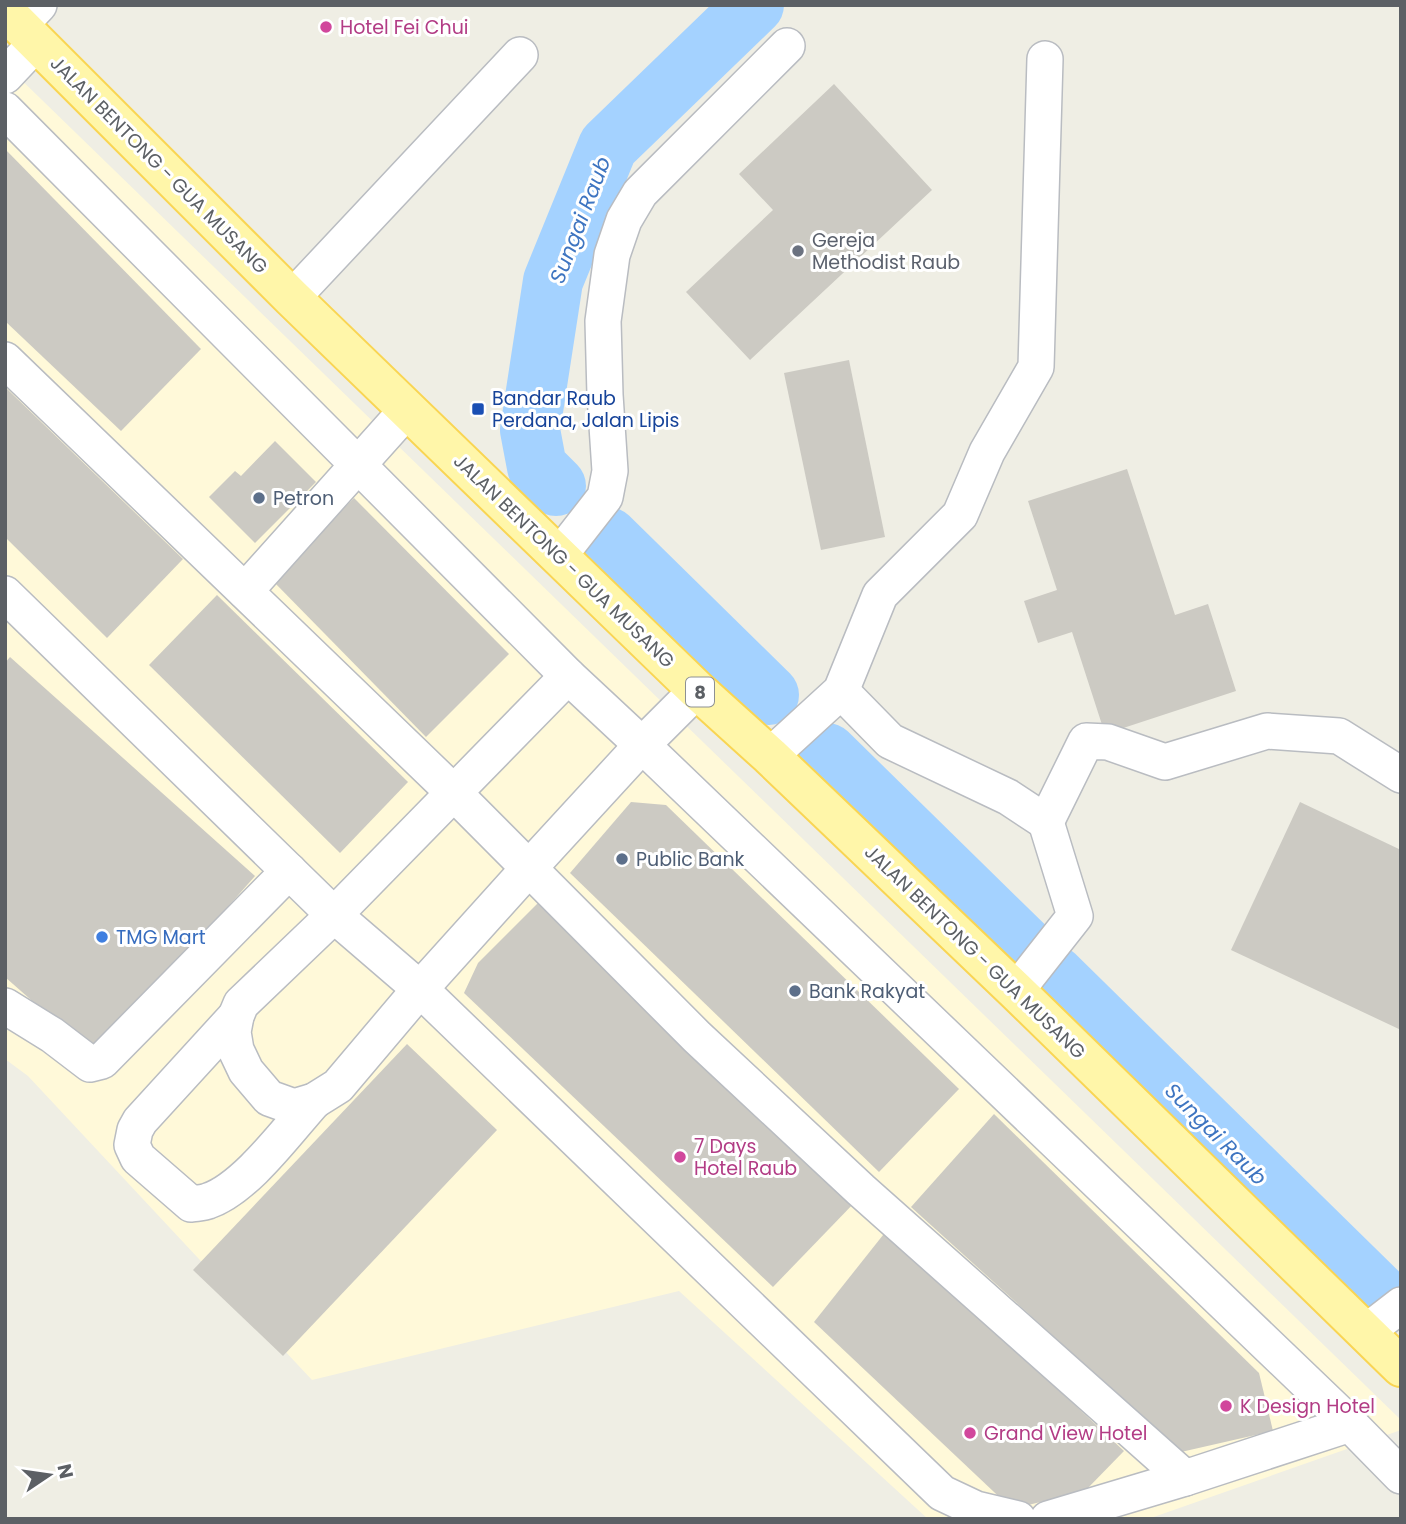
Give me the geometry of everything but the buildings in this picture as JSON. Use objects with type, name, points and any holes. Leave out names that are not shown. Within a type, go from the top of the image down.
[{"type":"main road","name":"JALAN BENTONG - GUA MUSANG","points":[[25,21],[292,298],[697,690],[1016,991],[1401,1367]]},
{"type":"street","points":[[5,76],[25,21]]},
{"type":"street","points":[[559,556],[605,496],[610,471],[603,321],[612,255],[624,220],[640,193],[787,46]]},
{"type":"street","points":[[292,298],[520,55]]},
{"type":"street","points":[[770,756],[841,691],[880,595],[960,515],[987,452],[1036,366],[1045,59]]},
{"type":"street","points":[[5,110],[568,676],[1350,1424],[1401,1476]]},
{"type":"street","points":[[5,360],[453,792],[697,1037],[851,1181],[1185,1478]]},
{"type":"street","points":[[244,591],[407,410]]},
{"type":"street","points":[[11,612],[334,915],[420,989],[942,1493],[976,1509],[1018,1519]]},
{"type":"street","points":[[314,1101],[293,1107],[269,1098],[246,1071],[236,1050],[233,1032],[241,1004],[334,915],[568,676]]},
{"type":"street","points":[[236,1016],[140,1121],[135,1130],[132,1144],[138,1158],[191,1204],[207,1202],[230,1190],[250,1172],[314,1101],[338,1086],[420,989],[529,868],[642,745],[697,690]]},
{"type":"street","points":[[841,691],[890,741],[1008,796],[1046,822],[1075,916],[1016,991]]},
{"type":"street","points":[[1046,822],[1086,741],[1108,742],[1166,762],[1266,731],[1339,736],[1401,775]]},
{"type":"street","points":[[5,1006],[52,1035],[90,1064],[102,1061],[289,871]]},
{"type":"street","points":[[1366,1332],[1401,1305]]},
{"type":"street","points":[[1048,1519],[1350,1424]]},
{"type":"shaded area","points":[[7,66],[1401,1420],[1401,1430],[1148,1519],[928,1519],[679,1291],[312,1380],[28,1076],[5,1059]]},
{"type":"waterway","name":"Sungai Raub","points":[[556,486],[537,467],[530,430],[553,281],[608,146],[754,5]]},
{"type":"waterway","name":"Sungai Raub","points":[[608,537],[769,695]]},
{"type":"waterway","name":"Sungai Raub","points":[[827,753],[1026,948]]},
{"type":"waterway","name":"Sungai Raub","points":[[1054,975],[1378,1293]]},
{"type":"place","name":"Hotel Fei Chui","points":[[326,27]]},
{"type":"place","name":"Gereja Methodist Raub","points":[[798,251]]},
{"type":"place","name":"Bandar Raub Perdana, Jalan Lipis","points":[[478,409]]},
{"type":"place","name":"Petron","points":[[259,498]]},
{"type":"place","name":"Public Bank","points":[[622,859]]},
{"type":"place","name":"TMG Mart","points":[[102,937]]},
{"type":"place","name":"Bank Rakyat","points":[[795,991]]},
{"type":"place","name":"7 Days Hotel Raub","points":[[680,1157]]},
{"type":"place","name":"K Design Hotel","points":[[1226,1406]]},
{"type":"place","name":"Grand View Hotel","points":[[970,1433]]}]
